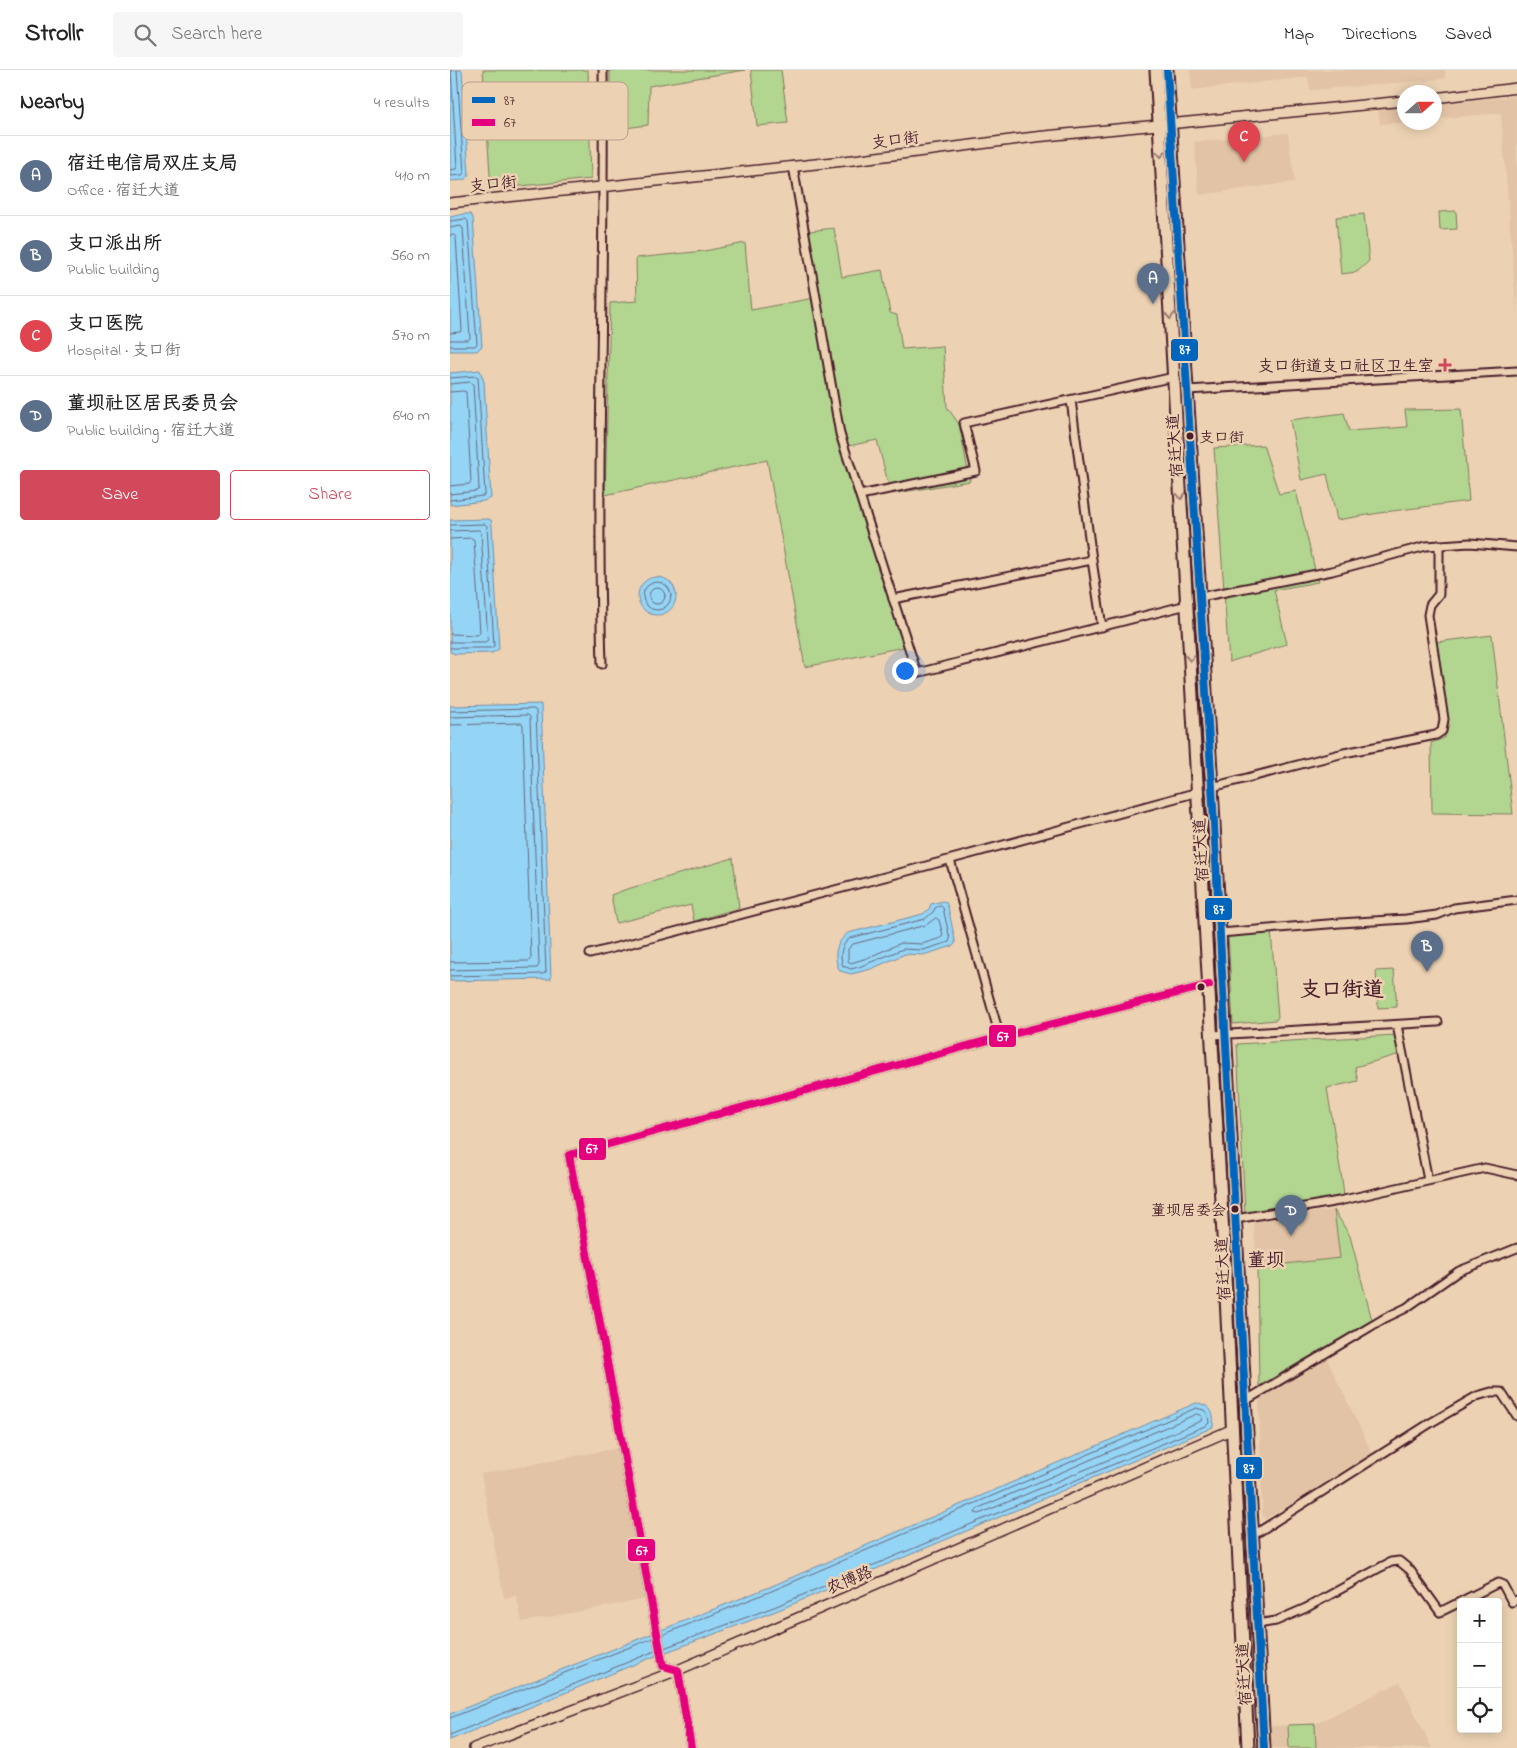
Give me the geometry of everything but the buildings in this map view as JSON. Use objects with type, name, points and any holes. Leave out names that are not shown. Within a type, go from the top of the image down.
[{"type":"main road","name":"宿迁大道","points":[[1156,70],[1165,124],[1187,390],[1212,787],[1264,1748]]},
{"type":"main road","name":"宿迁大道","points":[[1167,70],[1165,124],[1174,377],[1212,1035],[1248,1748]]},
{"type":"street","points":[[1442,97],[1517,88]]},
{"type":"street","name":"支口街","points":[[450,203],[793,166],[1035,137],[1397,103]]},
{"type":"street","points":[[602,664],[599,460],[604,140]]},
{"type":"street","points":[[793,166],[840,434],[917,673],[1187,605]]},
{"type":"street","points":[[1187,390],[1517,371]]},
{"type":"street","points":[[860,495],[976,471],[964,423],[1174,377]]},
{"type":"street","points":[[1072,400],[1102,627]]},
{"type":"street","points":[[1200,596],[1332,571],[1426,546],[1470,543],[1517,547]]},
{"type":"street","points":[[1212,787],[1344,753],[1436,735],[1442,732],[1444,719],[1428,615],[1430,605],[1439,594],[1439,545]]},
{"type":"street","points":[[893,599],[1092,560]]},
{"type":"street","points":[[590,954],[950,860],[1198,792]]},
{"type":"street","points":[[950,860],[1000,1037]]},
{"type":"street","points":[[1220,933],[1406,919],[1437,915],[1454,908],[1517,900]]},
{"type":"street","points":[[691,1748],[678,1670],[663,1666],[569,1155],[1000,1037],[1209,985]]},
{"type":"street","points":[[1212,1035],[1438,1022]]},
{"type":"street","points":[[1397,1025],[1428,1180]]},
{"type":"street","points":[[1236,1218],[1339,1201],[1485,1168],[1517,1175]]},
{"type":"street","points":[[1245,1401],[1384,1318],[1406,1308],[1459,1271],[1517,1248]]},
{"type":"street","points":[[1252,1536],[1425,1426],[1477,1396],[1491,1392],[1501,1392],[1517,1416]]},
{"type":"street","name":"农博路","points":[[474,1748],[678,1670],[1233,1429]]},
{"type":"street","points":[[1257,1624],[1276,1621],[1299,1611],[1391,1562],[1399,1561],[1410,1570],[1440,1612],[1498,1584],[1503,1585],[1512,1602],[1517,1600]]},
{"type":"shaded area","points":[[1190,70],[1445,70],[1446,79],[1310,90],[1308,77],[1192,90]]},
{"type":"shaded area","points":[[1517,96],[1517,316],[1501,113],[1442,118],[1442,103]]},
{"type":"shaded area","points":[[1397,108],[1397,123],[1380,124],[1378,109]]},
{"type":"shaded area","points":[[1288,133],[1295,182],[1199,195],[1194,142]]},
{"type":"shaded area","points":[[1334,1210],[1340,1258],[1257,1267],[1253,1219]]},
{"type":"shaded area","points":[[1327,1359],[1373,1455],[1265,1519],[1262,1513],[1259,1399]]},
{"type":"shaded area","points":[[618,1448],[647,1599],[522,1622],[516,1596],[504,1598],[481,1474]]},
{"type":"shaded area","points":[[1400,1682],[1432,1748],[1271,1748],[1269,1726],[1315,1724]]},
{"type":"green space","points":[[483,70],[588,70],[588,82],[484,82]]},
{"type":"green space","points":[[610,70],[745,70],[649,86],[648,125],[628,128],[628,82],[610,82]]},
{"type":"green space","points":[[751,70],[781,70],[788,123],[757,126]]},
{"type":"green space","points":[[488,140],[590,140],[591,179],[491,189]]},
{"type":"green space","points":[[1456,211],[1457,229],[1440,230],[1439,212]]},
{"type":"green space","points":[[1364,214],[1369,261],[1357,272],[1341,274],[1336,217]]},
{"type":"green space","points":[[834,228],[842,277],[882,270],[890,313],[897,315],[902,349],[943,346],[947,407],[959,424],[970,481],[891,494],[877,440],[839,448],[904,647],[805,667],[767,460],[605,495],[610,303],[637,301],[636,258],[704,251],[745,243],[751,310],[819,297],[809,231]]},
{"type":"green space","points":[[1461,409],[1469,501],[1337,520],[1327,474],[1301,480],[1290,420],[1344,413],[1349,431],[1407,427],[1405,410]]},
{"type":"green space","points":[[1263,445],[1279,494],[1296,491],[1318,582],[1274,590],[1287,644],[1229,662],[1214,448]]},
{"type":"green space","points":[[1492,635],[1513,814],[1432,813],[1431,743],[1444,738],[1449,726],[1437,642]]},
{"type":"green space","points":[[733,858],[739,908],[694,921],[691,905],[616,923],[611,895]]},
{"type":"green space","points":[[1271,931],[1278,1017],[1276,1020],[1233,1024],[1228,935]]},
{"type":"green space","points":[[1394,970],[1397,1007],[1378,1008],[1376,971]]},
{"type":"green space","points":[[1396,1035],[1400,1054],[1355,1067],[1358,1081],[1327,1088],[1344,1198],[1245,1214],[1237,1044]]},
{"type":"green space","points":[[1334,1210],[1350,1236],[1372,1320],[1259,1386],[1257,1267],[1340,1258]]},
{"type":"green space","points":[[1315,1724],[1316,1748],[1289,1748],[1288,1725]]},
{"type":"water","points":[[450,70],[462,70],[462,140],[467,140],[469,174],[465,179],[450,181]]},
{"type":"water","points":[[470,214],[473,218],[482,346],[477,351],[450,351],[450,217]]},
{"type":"water","points":[[480,370],[484,382],[491,498],[484,501],[450,505],[450,373]]},
{"type":"water","points":[[489,519],[492,526],[499,649],[492,653],[455,654],[450,652],[450,520]]},
{"type":"water","points":[[657,577],[671,582],[676,596],[671,610],[657,615],[643,610],[638,596],[643,582]]},
{"type":"water","points":[[541,704],[551,979],[450,981],[450,706]]},
{"type":"water","points":[[946,902],[948,907],[955,940],[953,946],[923,955],[905,954],[871,969],[851,974],[840,971],[836,960],[838,945],[848,933],[923,914],[929,909],[931,904]]},
{"type":"water","points":[[1196,1403],[1208,1407],[1213,1417],[1213,1427],[776,1611],[645,1660],[450,1740],[450,1714],[772,1586]]},
{"type":"transit line","name":"87","points":[[1167,70],[1212,787],[1264,1748]]},
{"type":"transit line","name":"67","points":[[691,1748],[678,1670],[663,1666],[569,1155],[1000,1037],[1209,985]]},
{"type":"place","name":"支口医院","points":[[1244,162]]},
{"type":"place","name":"宿迁电信局双庄支局","points":[[1153,304]]},
{"type":"place","name":"支口街道支口社区卫生室","points":[[1445,365]]},
{"type":"place","name":"支口街","points":[[1190,436]]},
{"type":"place","name":"支口派出所","points":[[1427,972]]},
{"type":"place","name":"董坝居委会","points":[[1235,1209]]},
{"type":"place","name":"董坝社区居民委员会","points":[[1291,1236]]},
{"type":"district","name":"支口街道","points":[[1342,989]]},
{"type":"district","name":"董坝","points":[[1266,1259]]}]
